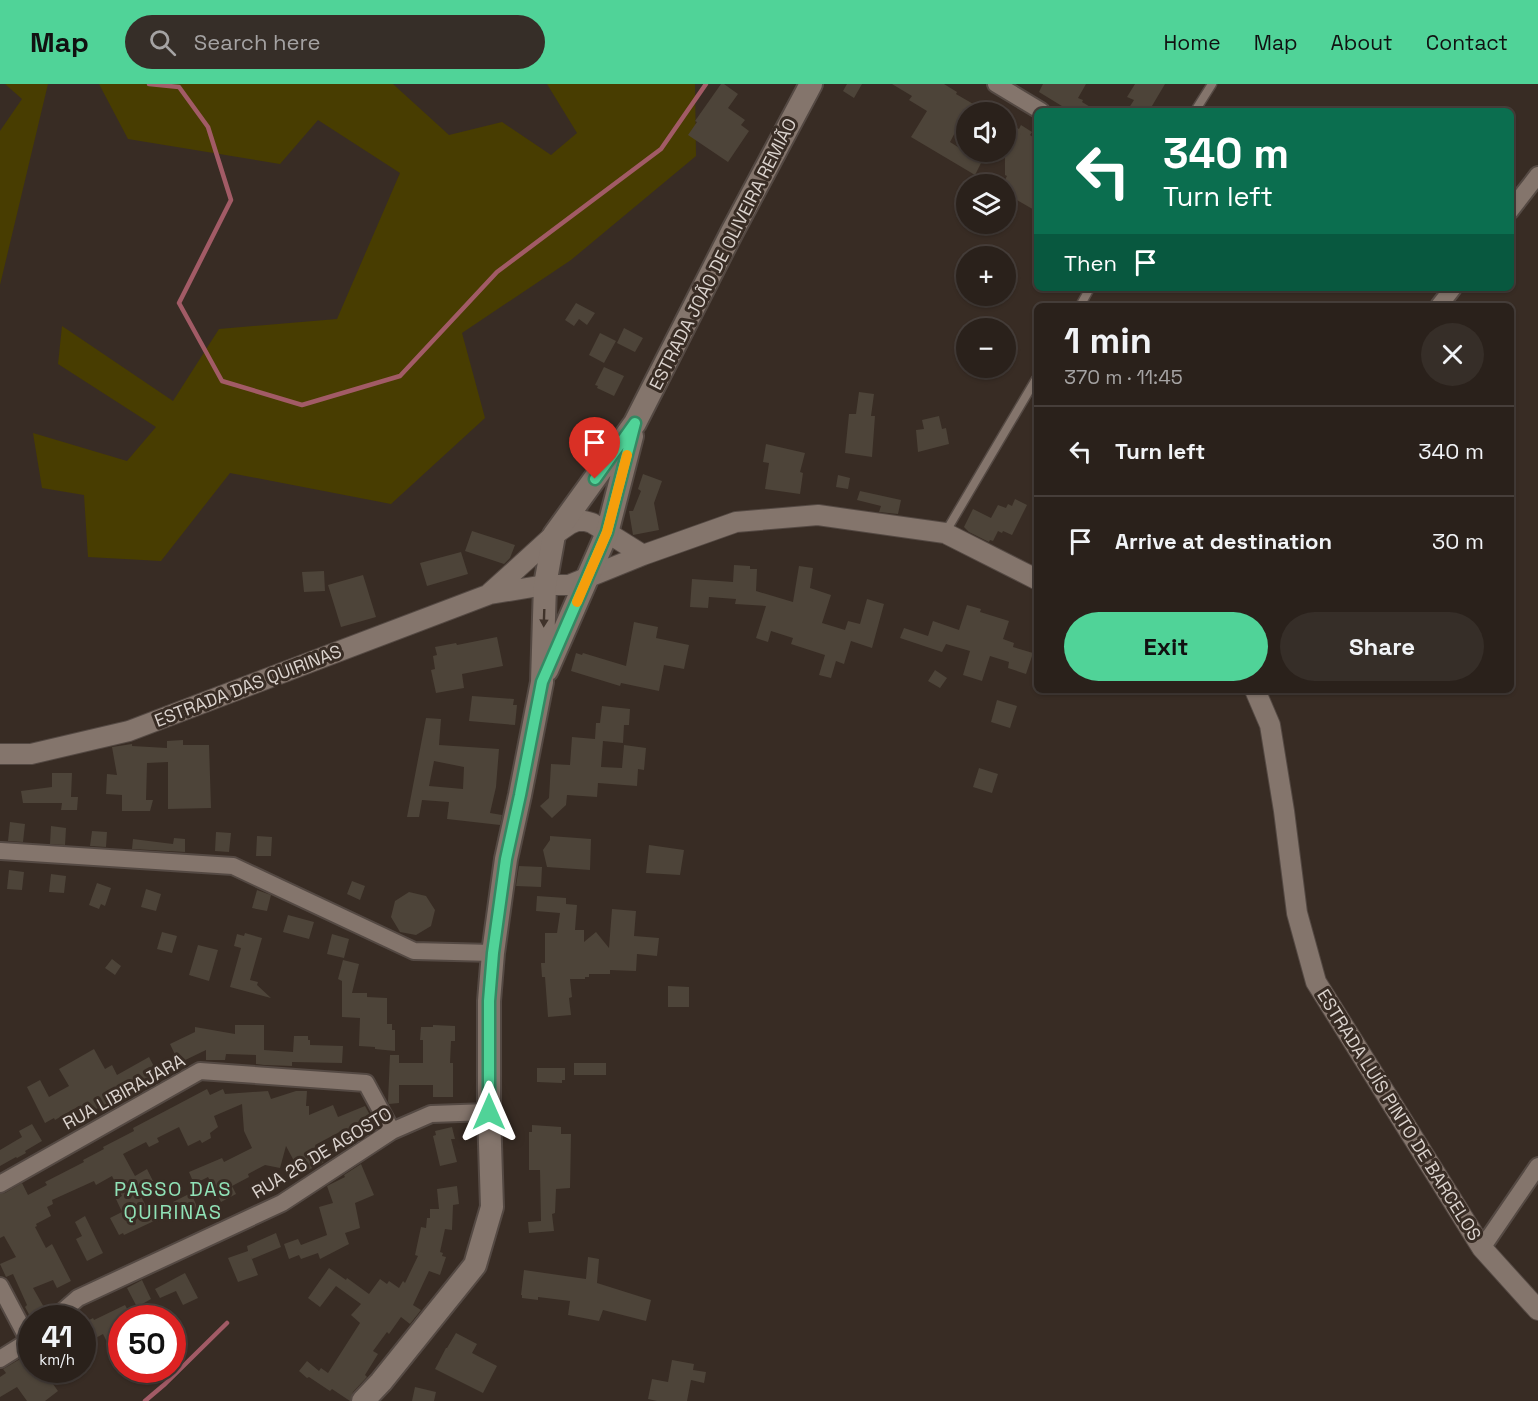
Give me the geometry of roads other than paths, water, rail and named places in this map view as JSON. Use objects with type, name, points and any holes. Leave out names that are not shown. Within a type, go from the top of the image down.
[{"type":"main road","name":"ESTRADA JOÃO DE OLIVEIRA REMIÃO","points":[[363,1401],[381,1382],[475,1265],[492,1207],[489,1001],[493,953],[506,859],[542,682],[545,585],[554,535],[635,423],[732,232],[811,84]]},
{"type":"main road","name":"ESTRADA JOÃO DE OLIVEIRA REMIÃO","points":[[542,682],[607,532],[635,423]]},
{"type":"street","points":[[996,84],[1036,108]]},
{"type":"street","points":[[1514,206],[1538,175]]},
{"type":"street","points":[[1441,303],[1451,291]]},
{"type":"street","points":[[545,585],[569,585],[643,555],[736,522],[818,515],[945,533],[1034,578]]},
{"type":"street","name":"ESTRADA DAS QUIRINAS","points":[[490,594],[554,535],[570,524],[577,521],[592,523],[607,532]]},
{"type":"street","points":[[607,532],[643,555]]},
{"type":"street","name":"ESTRADA DAS QUIRINAS","points":[[0,754],[31,754],[129,731],[490,594],[545,585]]},
{"type":"street","name":"ESTRADA LUÍS PINTO DE BARCELOS","points":[[1256,693],[1270,725],[1297,913],[1316,982],[1482,1248],[1538,1310]]},
{"type":"street","points":[[0,851],[233,866],[414,951],[493,953]]},
{"type":"street","name":"RUA LIBIRAJARA","points":[[0,1184],[200,1071],[366,1083],[392,1131]]},
{"type":"street","name":"RUA 26 DE AGOSTO","points":[[70,1305],[78,1298],[282,1203],[392,1131],[431,1114],[489,1112]]},
{"type":"street","points":[[1482,1248],[1538,1166]]},
{"type":"street","points":[[0,1286],[18,1318]]},
{"type":"street","points":[[0,1359],[18,1348]]},
{"type":"lane","points":[[1198,108],[1212,84]]},
{"type":"lane","points":[[945,533],[1034,382]]},
{"type":"waterway","points":[[149,84],[179,87],[208,127],[231,200],[179,303],[222,381],[302,405],[400,376],[497,272],[661,149],[706,84]]},
{"type":"waterway","points":[[145,1401],[227,1323]]},
{"type":"district","name":"PASSO DAS QUIRINAS","points":[[173,1200]]}]
